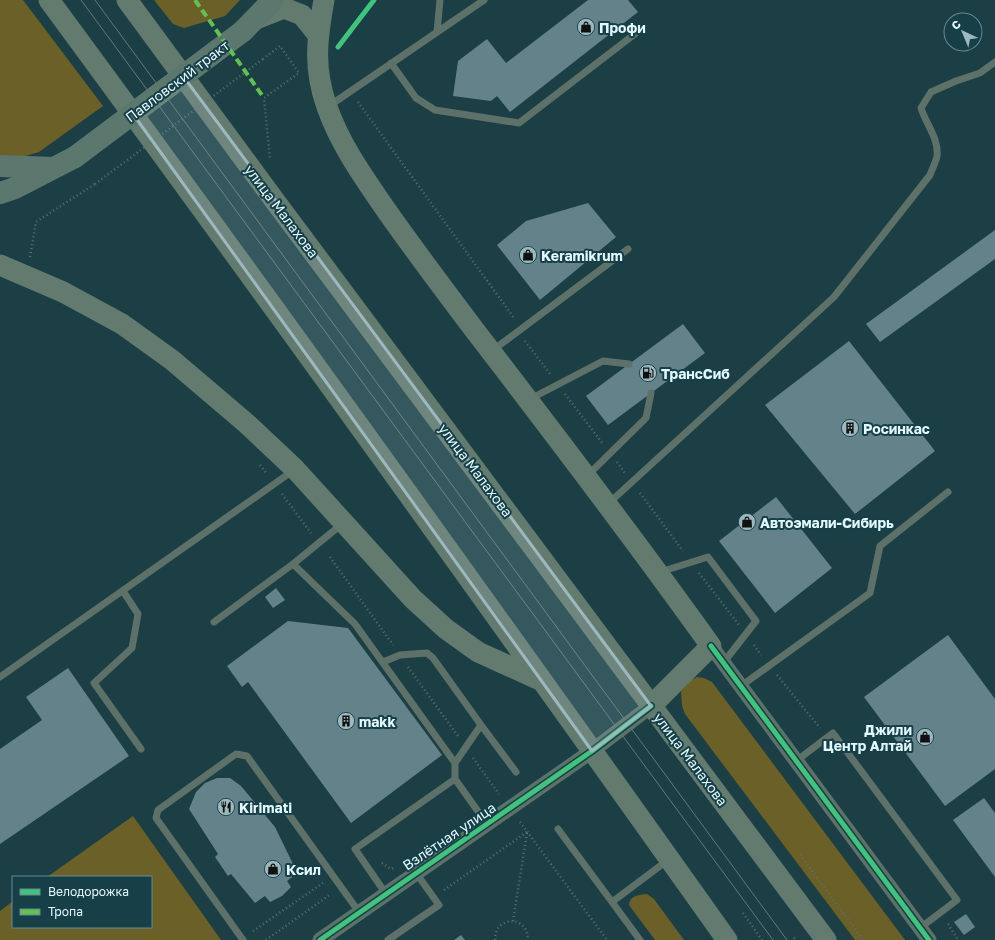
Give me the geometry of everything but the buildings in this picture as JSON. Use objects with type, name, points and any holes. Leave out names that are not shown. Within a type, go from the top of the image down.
[{"type":"main road","points":[[50,0],[221,233],[544,682],[727,940]]},
{"type":"main road","name":"улица Малахова","points":[[127,0],[826,940]]},
{"type":"main road","name":"Павловский тракт","points":[[55,168],[75,157],[274,0]]},
{"type":"main road","points":[[324,0],[318,35],[317,61],[319,82],[327,107],[342,142],[366,181],[414,251],[587,476],[711,646],[651,706]]},
{"type":"main road","points":[[253,17],[284,8],[302,15],[318,35]]},
{"type":"main road","points":[[0,166],[55,168]]},
{"type":"main road","points":[[0,193],[15,188],[55,168]]},
{"type":"main road","points":[[0,265],[63,292],[122,324],[172,360],[246,423],[295,469],[413,599],[446,629],[478,652],[544,682]]},
{"type":"street","points":[[711,646],[924,934]]},
{"type":"street","name":"Взлётная улица","points":[[320,940],[592,751],[651,706]]},
{"type":"lane","points":[[437,32],[440,0]]},
{"type":"lane","points":[[327,107],[484,0]]},
{"type":"lane","points":[[391,63],[416,98],[435,110],[519,123],[640,30]]},
{"type":"lane","points":[[608,505],[834,297],[930,174],[937,156],[935,138],[925,119],[922,108],[931,92],[980,73],[995,62]]},
{"type":"lane","points":[[492,352],[628,249]]},
{"type":"lane","points":[[528,400],[603,361],[629,364]]},
{"type":"lane","points":[[587,476],[646,418],[651,393]]},
{"type":"lane","points":[[0,677],[295,469]]},
{"type":"lane","points":[[741,686],[870,593],[880,546],[948,492]]},
{"type":"lane","points":[[214,622],[293,564],[344,522]]},
{"type":"lane","points":[[658,573],[708,557],[756,620],[724,662]]},
{"type":"lane","points":[[293,564],[355,624],[455,763],[455,779],[487,824]]},
{"type":"lane","points":[[123,591],[138,614],[132,648],[94,683],[141,749]]},
{"type":"lane","points":[[383,662],[400,655],[427,653],[433,658],[516,772]]},
{"type":"lane","points":[[455,763],[481,725]]},
{"type":"lane","points":[[796,761],[833,733],[957,900],[940,912],[924,934]]},
{"type":"lane","points":[[242,940],[156,818],[158,810],[236,754],[247,756],[359,912]]},
{"type":"lane","points":[[386,894],[355,849],[455,779]]},
{"type":"lane","points":[[558,829],[640,940]]},
{"type":"lane","points":[[612,902],[669,859]]},
{"type":"lane","points":[[388,940],[439,905],[416,873]]},
{"type":"path","points":[[28,263],[36,222],[95,184],[280,46],[299,73],[264,98],[270,162]]},
{"type":"path","points":[[350,91],[523,329],[528,337],[525,342],[769,666],[828,737]]},
{"type":"path","points":[[274,484],[313,535]]},
{"type":"path","points":[[330,557],[499,795]]},
{"type":"path","points":[[520,822],[607,940]]},
{"type":"path","points":[[434,897],[527,832]]},
{"type":"path","points":[[513,921],[527,832]]},
{"type":"path","points":[[800,855],[863,940]]},
{"type":"path","points":[[266,940],[334,893]]},
{"type":"path","points":[[940,912],[958,940]]},
{"type":"path","points":[[743,913],[762,940]]},
{"type":"path","points":[[495,940],[498,927],[508,921],[513,921],[523,925],[528,935],[528,940]]},
{"type":"highlighted area","points":[[183,76],[651,706],[592,751],[133,114]]},
{"type":"shaded area","points":[[0,0],[23,0],[103,106],[39,152],[22,157],[0,156]]},
{"type":"shaded area","points":[[154,0],[240,0],[225,16],[184,28],[173,24]]},
{"type":"shaded area","points":[[697,677],[704,678],[712,682],[905,940],[855,940],[685,714],[682,706],[681,691],[691,680]]},
{"type":"shaded area","points":[[133,816],[221,940],[0,940],[0,911],[12,902],[12,928],[152,928],[152,876],[48,876]]},
{"type":"shaded area","points":[[647,894],[654,899],[684,940],[655,940],[629,905],[633,897]]},
{"type":"tram line","points":[[81,0],[773,940]]},
{"type":"tram line","points":[[95,0],[787,940]]},
{"type":"marked path","points":[[195,0],[264,98]]},
{"type":"cycle path","points":[[338,47],[374,0]]},
{"type":"cycle path","points":[[711,646],[929,940]]},
{"type":"cycle path","points":[[320,940],[592,751],[651,706]]},
{"type":"place","name":"Профи","points":[[586,27]]},
{"type":"place","name":"Keramikrum","points":[[528,255]]},
{"type":"place","name":"ТрансСиб","points":[[648,373]]},
{"type":"place","name":"Росинкас","points":[[850,428]]},
{"type":"place","name":"Автоэмали-Сибирь","points":[[747,522]]},
{"type":"place","name":"makk","points":[[346,721]]},
{"type":"place","name":"Джили Центр Алтай","points":[[925,737]]},
{"type":"place","name":"Kirimati","points":[[226,807]]},
{"type":"place","name":"Ксил","points":[[273,869]]}]
